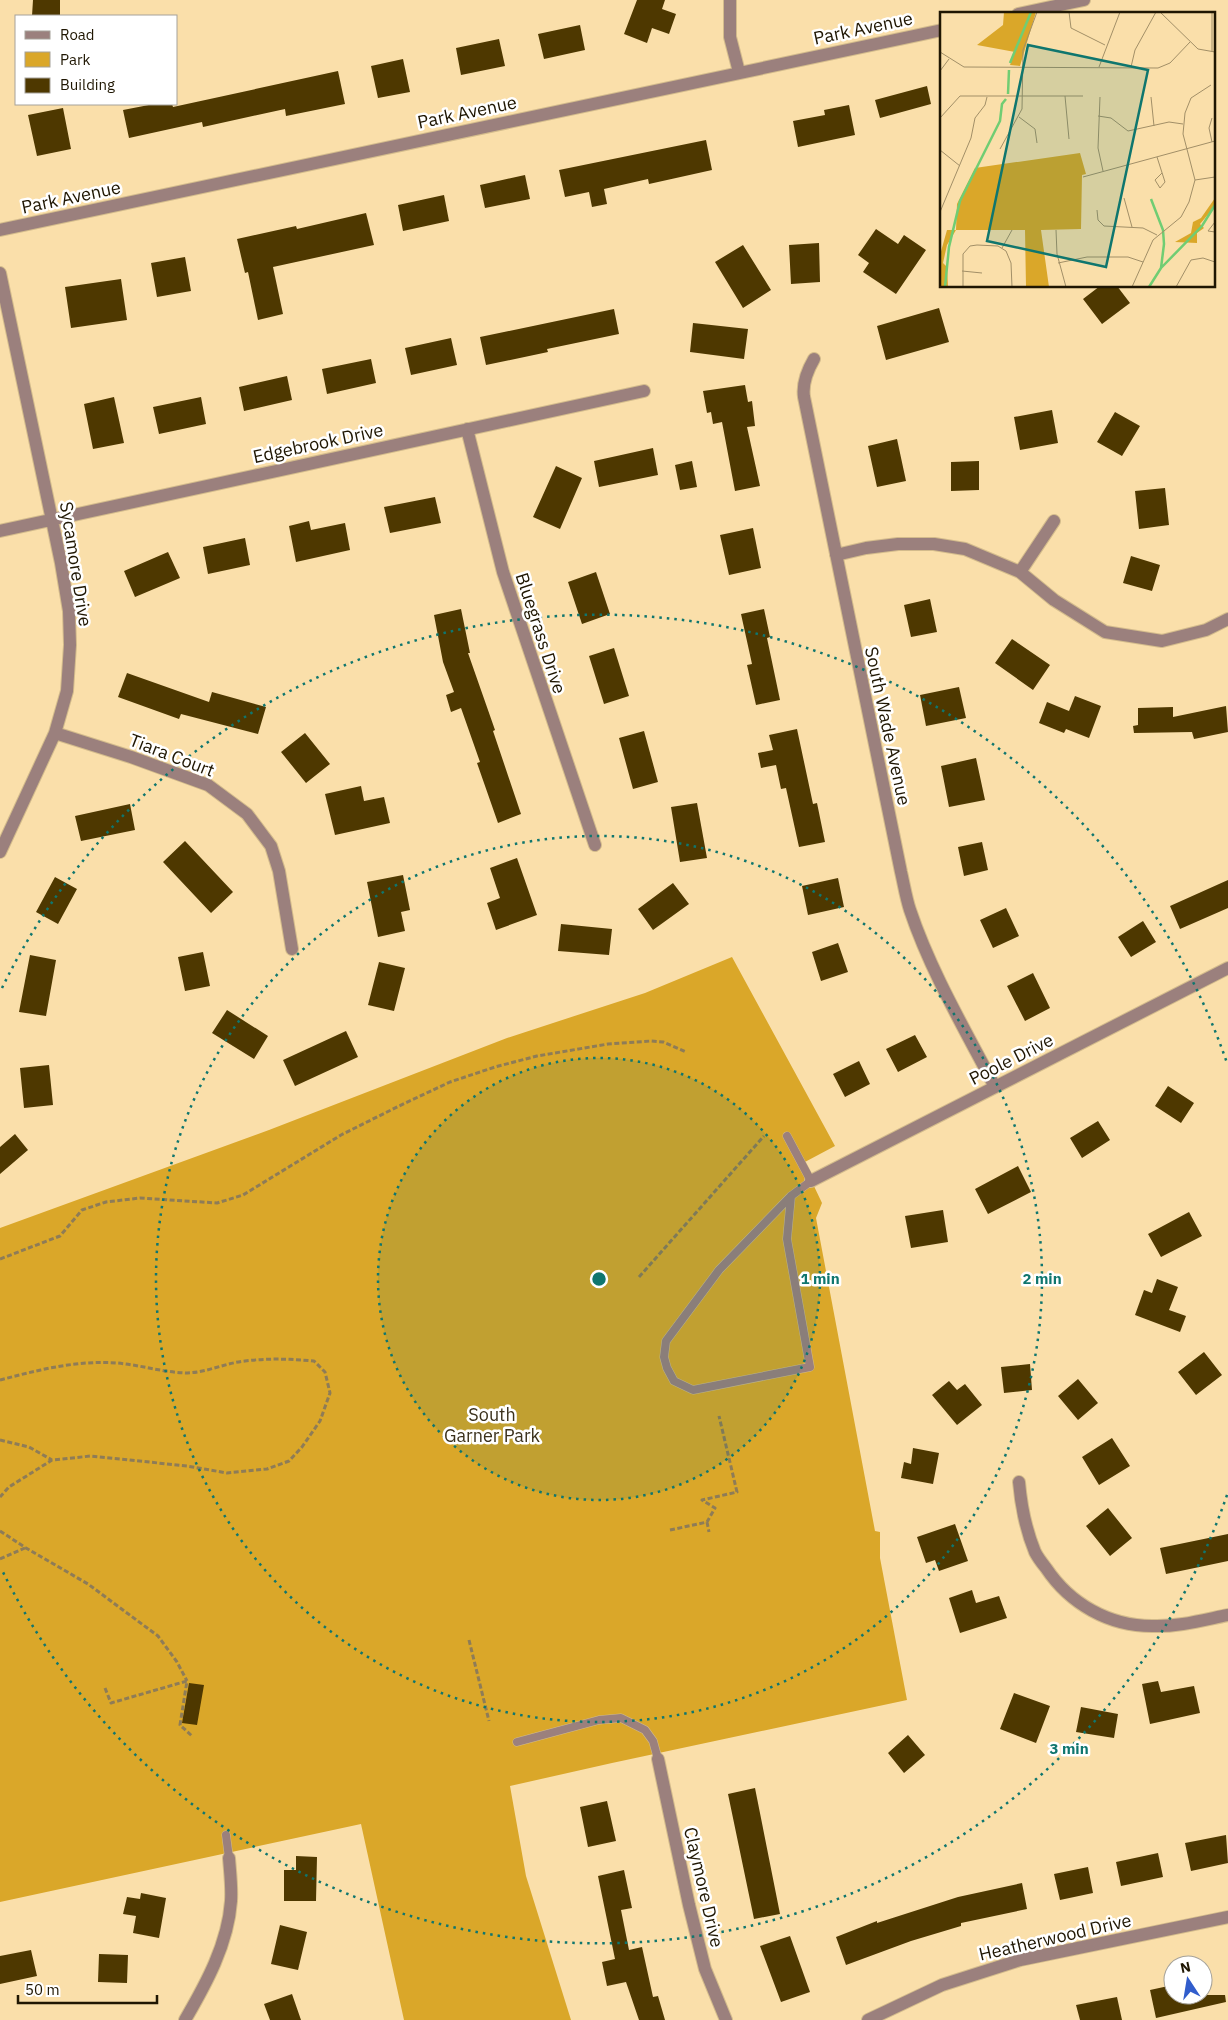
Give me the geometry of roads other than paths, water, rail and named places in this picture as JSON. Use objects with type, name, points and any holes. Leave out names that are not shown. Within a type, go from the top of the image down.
[{"type":"street","points":[[730,0],[730,37],[739,72]]},
{"type":"street","points":[[1025,12],[1058,3],[1084,0]]},
{"type":"street","name":"Park Avenue","points":[[0,230],[940,30]]},
{"type":"street","name":"Sycamore Drive","points":[[0,273],[69,610],[70,645],[67,691],[55,733],[0,852]]},
{"type":"street","name":"South Wade Avenue","points":[[814,359],[808,369],[803,387],[836,556],[910,909],[952,1005],[995,1087]]},
{"type":"street","name":"Edgebrook Drive","points":[[0,530],[644,391]]},
{"type":"street","name":"Bluegrass Drive","points":[[467,429],[503,572],[595,845]]},
{"type":"street","points":[[1020,572],[1054,521]]},
{"type":"street","points":[[836,556],[866,548],[898,544],[934,544],[965,549],[1020,572],[1054,600],[1104,632],[1162,641],[1206,630],[1228,618]]},
{"type":"street","name":"Tiara Court","points":[[55,733],[208,785],[247,814],[271,846],[279,871],[292,948]]},
{"type":"street","name":"Poole Drive","points":[[811,1182],[1228,968]]},
{"type":"street","points":[[1019,1482],[1022,1506],[1036,1553],[1052,1578],[1072,1598],[1094,1613],[1120,1622],[1151,1626],[1183,1624],[1228,1615]]},
{"type":"street","name":"Claymore Drive","points":[[658,1759],[689,1905],[703,1960],[726,2020]]},
{"type":"street","points":[[185,2020],[199,1996],[224,1941],[231,1901],[229,1858]]},
{"type":"street","name":"Heatherwood Drive","points":[[868,2020],[942,1985],[1020,1960],[1228,1918]]},
{"type":"lane","points":[[787,1136],[811,1182],[791,1196],[719,1270],[666,1341],[664,1357],[674,1381],[693,1390],[810,1367],[787,1239],[791,1196]]},
{"type":"lane","points":[[517,1742],[599,1720],[621,1718],[645,1730],[653,1741],[658,1759]]},
{"type":"lane","points":[[226,1835],[229,1858]]},
{"type":"park label","name":"South Garner Park","points":[[492,1424]]}]
